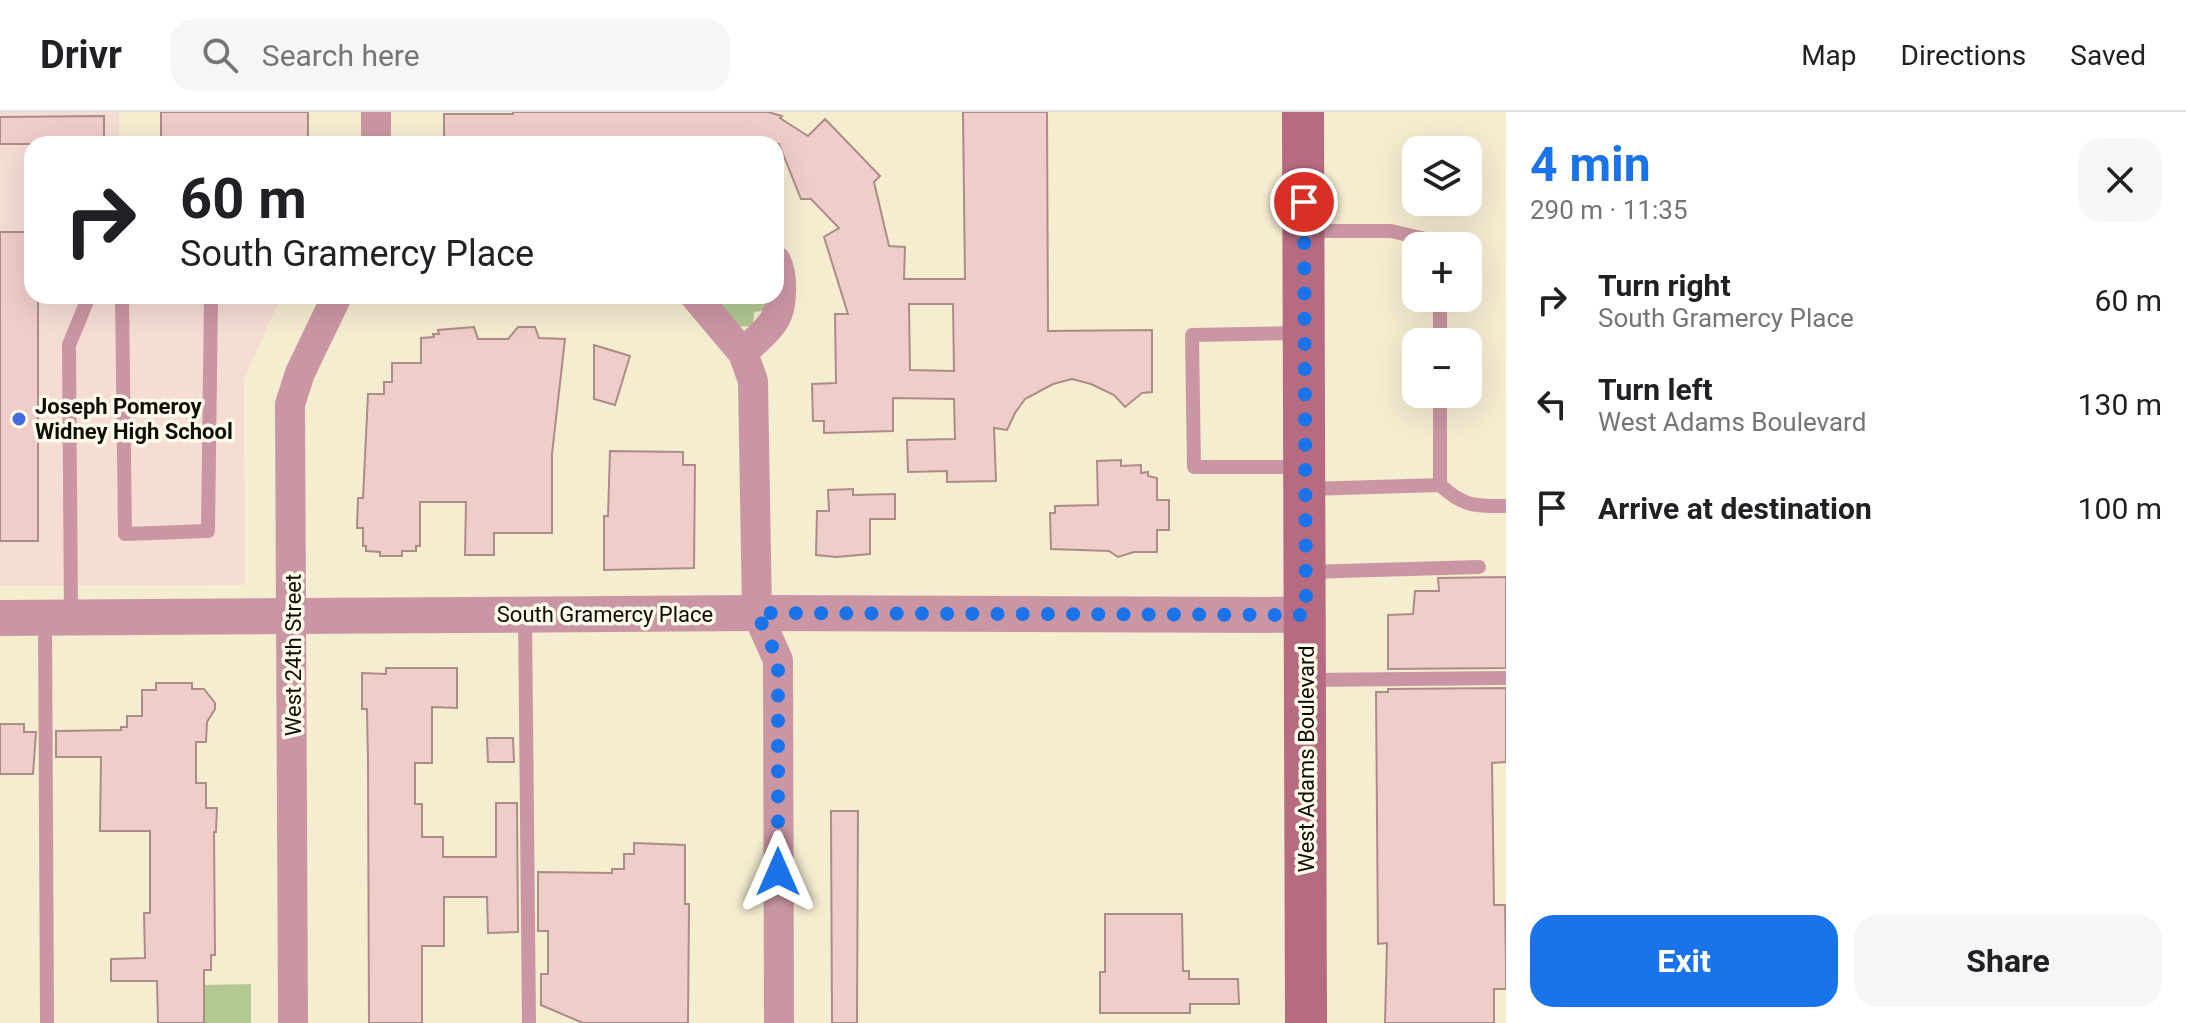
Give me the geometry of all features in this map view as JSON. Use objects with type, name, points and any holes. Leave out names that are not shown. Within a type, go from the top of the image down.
[{"type":"main road","name":"West Adams Boulevard","points":[[1303,112],[1306,1023]]},
{"type":"street","points":[[376,112],[376,136]]},
{"type":"street","name":"West 24th Street","points":[[293,1023],[290,404],[300,373],[333,304]]},
{"type":"street","points":[[702,304],[743,353],[753,381],[757,613],[778,660],[779,1023]]},
{"type":"street","points":[[743,353],[777,317],[779,304]]},
{"type":"street","name":"South Gramercy Place","points":[[0,618],[757,613],[1306,615]]},
{"type":"lane","points":[[1304,231],[1402,234]]},
{"type":"lane","points":[[47,1023],[69,345],[86,304]]},
{"type":"lane","points":[[122,304],[125,534],[208,531],[211,304]]},
{"type":"lane","points":[[1304,333],[1192,335],[1194,467],[1305,478],[1440,485],[1456,500],[1473,506],[1506,506]]},
{"type":"lane","points":[[1440,408],[1440,485]]},
{"type":"lane","points":[[1306,572],[1479,567]]},
{"type":"lane","points":[[525,615],[529,1023]]},
{"type":"lane","points":[[1306,680],[1506,678]]},
{"type":"shaded area","name":"Joseph Pomeroy Widney High School","points":[[0,112],[119,112],[119,136],[24,136],[24,304],[277,304],[244,380],[245,585],[0,586]]},
{"type":"green space","points":[[719,304],[768,304],[765,311],[754,312],[753,327],[739,326]]},
{"type":"green space","points":[[251,984],[251,1023],[204,1023],[204,985]]},
{"type":"building","points":[[161,112],[308,112],[308,136],[161,136]]},
{"type":"building","points":[[768,112],[782,116],[780,118],[808,136],[825,119],[880,176],[874,182],[889,246],[905,247],[904,279],[965,279],[963,112],[1047,112],[1048,331],[1152,330],[1152,392],[1142,393],[1125,407],[1114,395],[1091,384],[1072,379],[1053,384],[1025,399],[1007,430],[994,428],[996,481],[947,482],[947,471],[908,472],[907,440],[955,439],[954,399],[893,398],[893,431],[824,433],[824,421],[813,421],[812,384],[836,383],[835,314],[848,314],[824,237],[839,228],[811,199],[801,199],[784,156],[784,136],[444,136],[444,114]],"holes":[[[909,304],[953,304],[954,371],[910,370]]]},
{"type":"building","points":[[104,116],[104,136],[24,136],[24,144],[0,144],[0,117]]},
{"type":"building","name":"Joseph Pomeroy Widney High School","points":[[0,232],[24,232],[24,304],[38,304],[38,541],[0,541]]},
{"type":"building","points":[[474,327],[478,339],[508,339],[518,327],[535,327],[539,338],[565,339],[552,454],[552,533],[494,533],[494,555],[465,555],[466,502],[420,502],[420,546],[416,546],[416,551],[402,551],[402,556],[380,556],[380,552],[366,551],[363,528],[357,528],[358,498],[363,498],[368,394],[384,394],[384,382],[392,382],[392,363],[421,363],[421,338],[434,337],[433,334],[439,334],[438,330]]},
{"type":"building","points":[[594,345],[630,356],[615,405],[594,399]]},
{"type":"building","points":[[610,451],[683,452],[683,465],[695,465],[694,568],[604,570],[604,516],[608,516]]},
{"type":"building","points":[[1121,460],[1121,466],[1141,465],[1141,473],[1148,472],[1148,476],[1157,478],[1157,500],[1169,500],[1169,530],[1157,530],[1157,552],[1134,552],[1118,557],[1109,551],[1051,549],[1050,513],[1055,513],[1055,506],[1098,505],[1097,461]]},
{"type":"building","points":[[853,489],[853,495],[895,494],[895,519],[870,519],[870,554],[816,555],[817,511],[829,511],[828,490]]},
{"type":"building","points":[[1506,577],[1506,668],[1388,669],[1388,615],[1413,614],[1415,591],[1439,591],[1438,578]]},
{"type":"building","points":[[386,668],[457,668],[457,708],[432,707],[432,763],[415,763],[415,804],[422,804],[422,837],[443,837],[443,857],[496,857],[496,803],[517,803],[518,932],[488,933],[487,897],[444,897],[444,946],[422,946],[422,1023],[369,1023],[367,709],[362,709],[362,673],[386,674]]},
{"type":"building","points":[[156,683],[192,683],[192,689],[204,689],[215,703],[207,722],[206,742],[196,742],[196,783],[206,783],[206,808],[217,808],[214,832],[215,955],[211,955],[211,970],[204,970],[204,1023],[158,1023],[157,981],[111,981],[111,959],[145,958],[144,913],[150,913],[150,831],[100,831],[101,757],[56,757],[56,731],[121,730],[121,727],[127,727],[127,716],[142,716],[142,690],[156,690]]},
{"type":"building","points":[[1506,688],[1506,762],[1492,763],[1494,905],[1505,905],[1506,962],[1506,989],[1494,989],[1494,1023],[1385,1023],[1387,943],[1378,944],[1376,692],[1388,692],[1388,689]]},
{"type":"building","points":[[0,724],[24,724],[24,732],[36,732],[33,774],[0,774]]},
{"type":"building","points":[[487,738],[513,738],[514,762],[488,762]]},
{"type":"building","points":[[831,811],[858,811],[857,1023],[832,1023]]},
{"type":"building","points":[[634,843],[685,845],[685,904],[689,904],[688,1023],[583,1023],[541,1005],[541,974],[548,974],[548,931],[538,931],[538,872],[612,873],[612,869],[624,869],[624,854],[634,854]]},
{"type":"building","points":[[1105,914],[1182,914],[1183,971],[1189,971],[1189,979],[1238,979],[1239,1004],[1190,1004],[1190,1013],[1100,1013],[1100,972],[1105,972]]},
{"type":"place","name":"Joseph Pomeroy Widney High School","points":[[19,419]]},
{"type":"route","points":[[778,872],[778,660],[757,613],[1306,615],[1304,202]]}]
